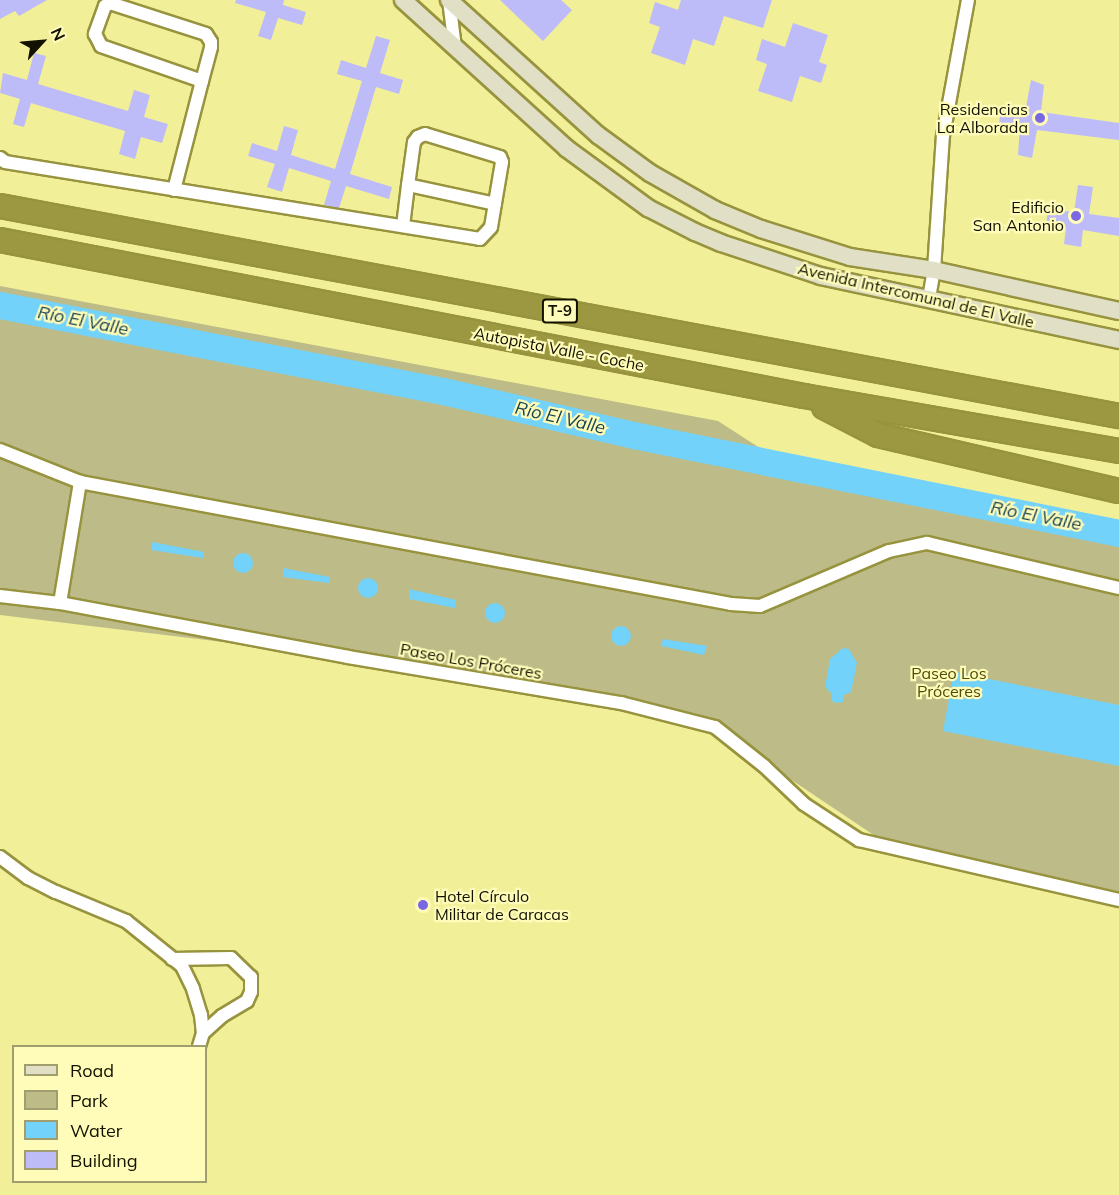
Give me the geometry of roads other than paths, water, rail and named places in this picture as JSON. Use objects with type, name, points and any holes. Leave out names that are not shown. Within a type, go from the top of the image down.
[{"type":"highway","name":"T-9","points":[[0,206],[1119,416]]},
{"type":"highway","name":"Autopista Valle - Coche","points":[[0,240],[804,396],[1119,451]]},
{"type":"highway","points":[[804,396],[878,435],[1119,491]]},
{"type":"main road","name":"Avenida Intercomunal de El Valle","points":[[403,0],[566,148],[648,208],[695,232],[821,276],[1119,340]]},
{"type":"main road","name":"Avenida Intercomunal de El Valle","points":[[449,0],[598,135],[650,173],[724,214],[801,243],[850,257],[934,270],[1119,311]]},
{"type":"street","points":[[449,0],[455,48]]},
{"type":"street","points":[[929,298],[934,270],[943,136],[968,0]]},
{"type":"street","points":[[174,189],[211,47],[211,42],[206,34],[110,3],[105,6],[95,34],[101,46],[202,81]]},
{"type":"street","points":[[0,158],[5,162],[403,226],[480,238],[491,227],[502,162],[500,157],[425,134],[414,142],[403,226]]},
{"type":"street","points":[[408,185],[495,204]]},
{"type":"street","points":[[0,450],[80,482],[731,604],[760,606],[888,551],[927,543],[1119,588]]},
{"type":"street","points":[[60,603],[80,482]]},
{"type":"street","name":"Paseo Los Próceres","points":[[0,596],[60,603],[348,657],[621,703],[715,727],[764,766],[804,804],[859,840],[1119,900]]},
{"type":"street","points":[[0,857],[28,878],[126,921],[182,966],[193,988],[203,1033],[200,1045]]},
{"type":"street","points":[[172,959],[231,958],[250,977],[252,992],[247,1001],[222,1016],[203,1033]]},
{"type":"water","points":[[152,542],[204,552],[203,558],[151,550]]},
{"type":"water","points":[[243,553],[250,556],[253,563],[250,570],[243,573],[236,570],[233,563],[236,556]]},
{"type":"water","points":[[283,568],[330,577],[329,583],[283,577]]},
{"type":"water","points":[[368,578],[375,581],[378,588],[375,595],[368,598],[361,595],[358,588],[361,581]]},
{"type":"water","points":[[409,589],[456,600],[455,608],[409,599]]},
{"type":"water","points":[[495,603],[502,606],[505,613],[502,620],[495,623],[488,620],[485,613],[488,606]]},
{"type":"water","points":[[621,626],[628,629],[631,636],[628,643],[621,646],[614,643],[611,636],[614,629]]},
{"type":"water","points":[[663,639],[707,646],[704,655],[661,646]]},
{"type":"water","points":[[843,648],[849,649],[857,663],[851,692],[844,695],[843,702],[836,703],[832,701],[831,693],[825,687],[830,659]]},
{"type":"water","points":[[954,672],[1119,705],[1119,766],[943,731]]},
{"type":"waterway","name":"Río El Valle","points":[[0,305],[443,391],[633,435],[1119,533]]},
{"type":"place","name":"Residencias La Alborada","points":[[1040,118]]},
{"type":"place","name":"Edificio San Antonio","points":[[1076,216]]},
{"type":"place","name":"Hotel Círculo Militar de Caracas","points":[[423,905]]}]
